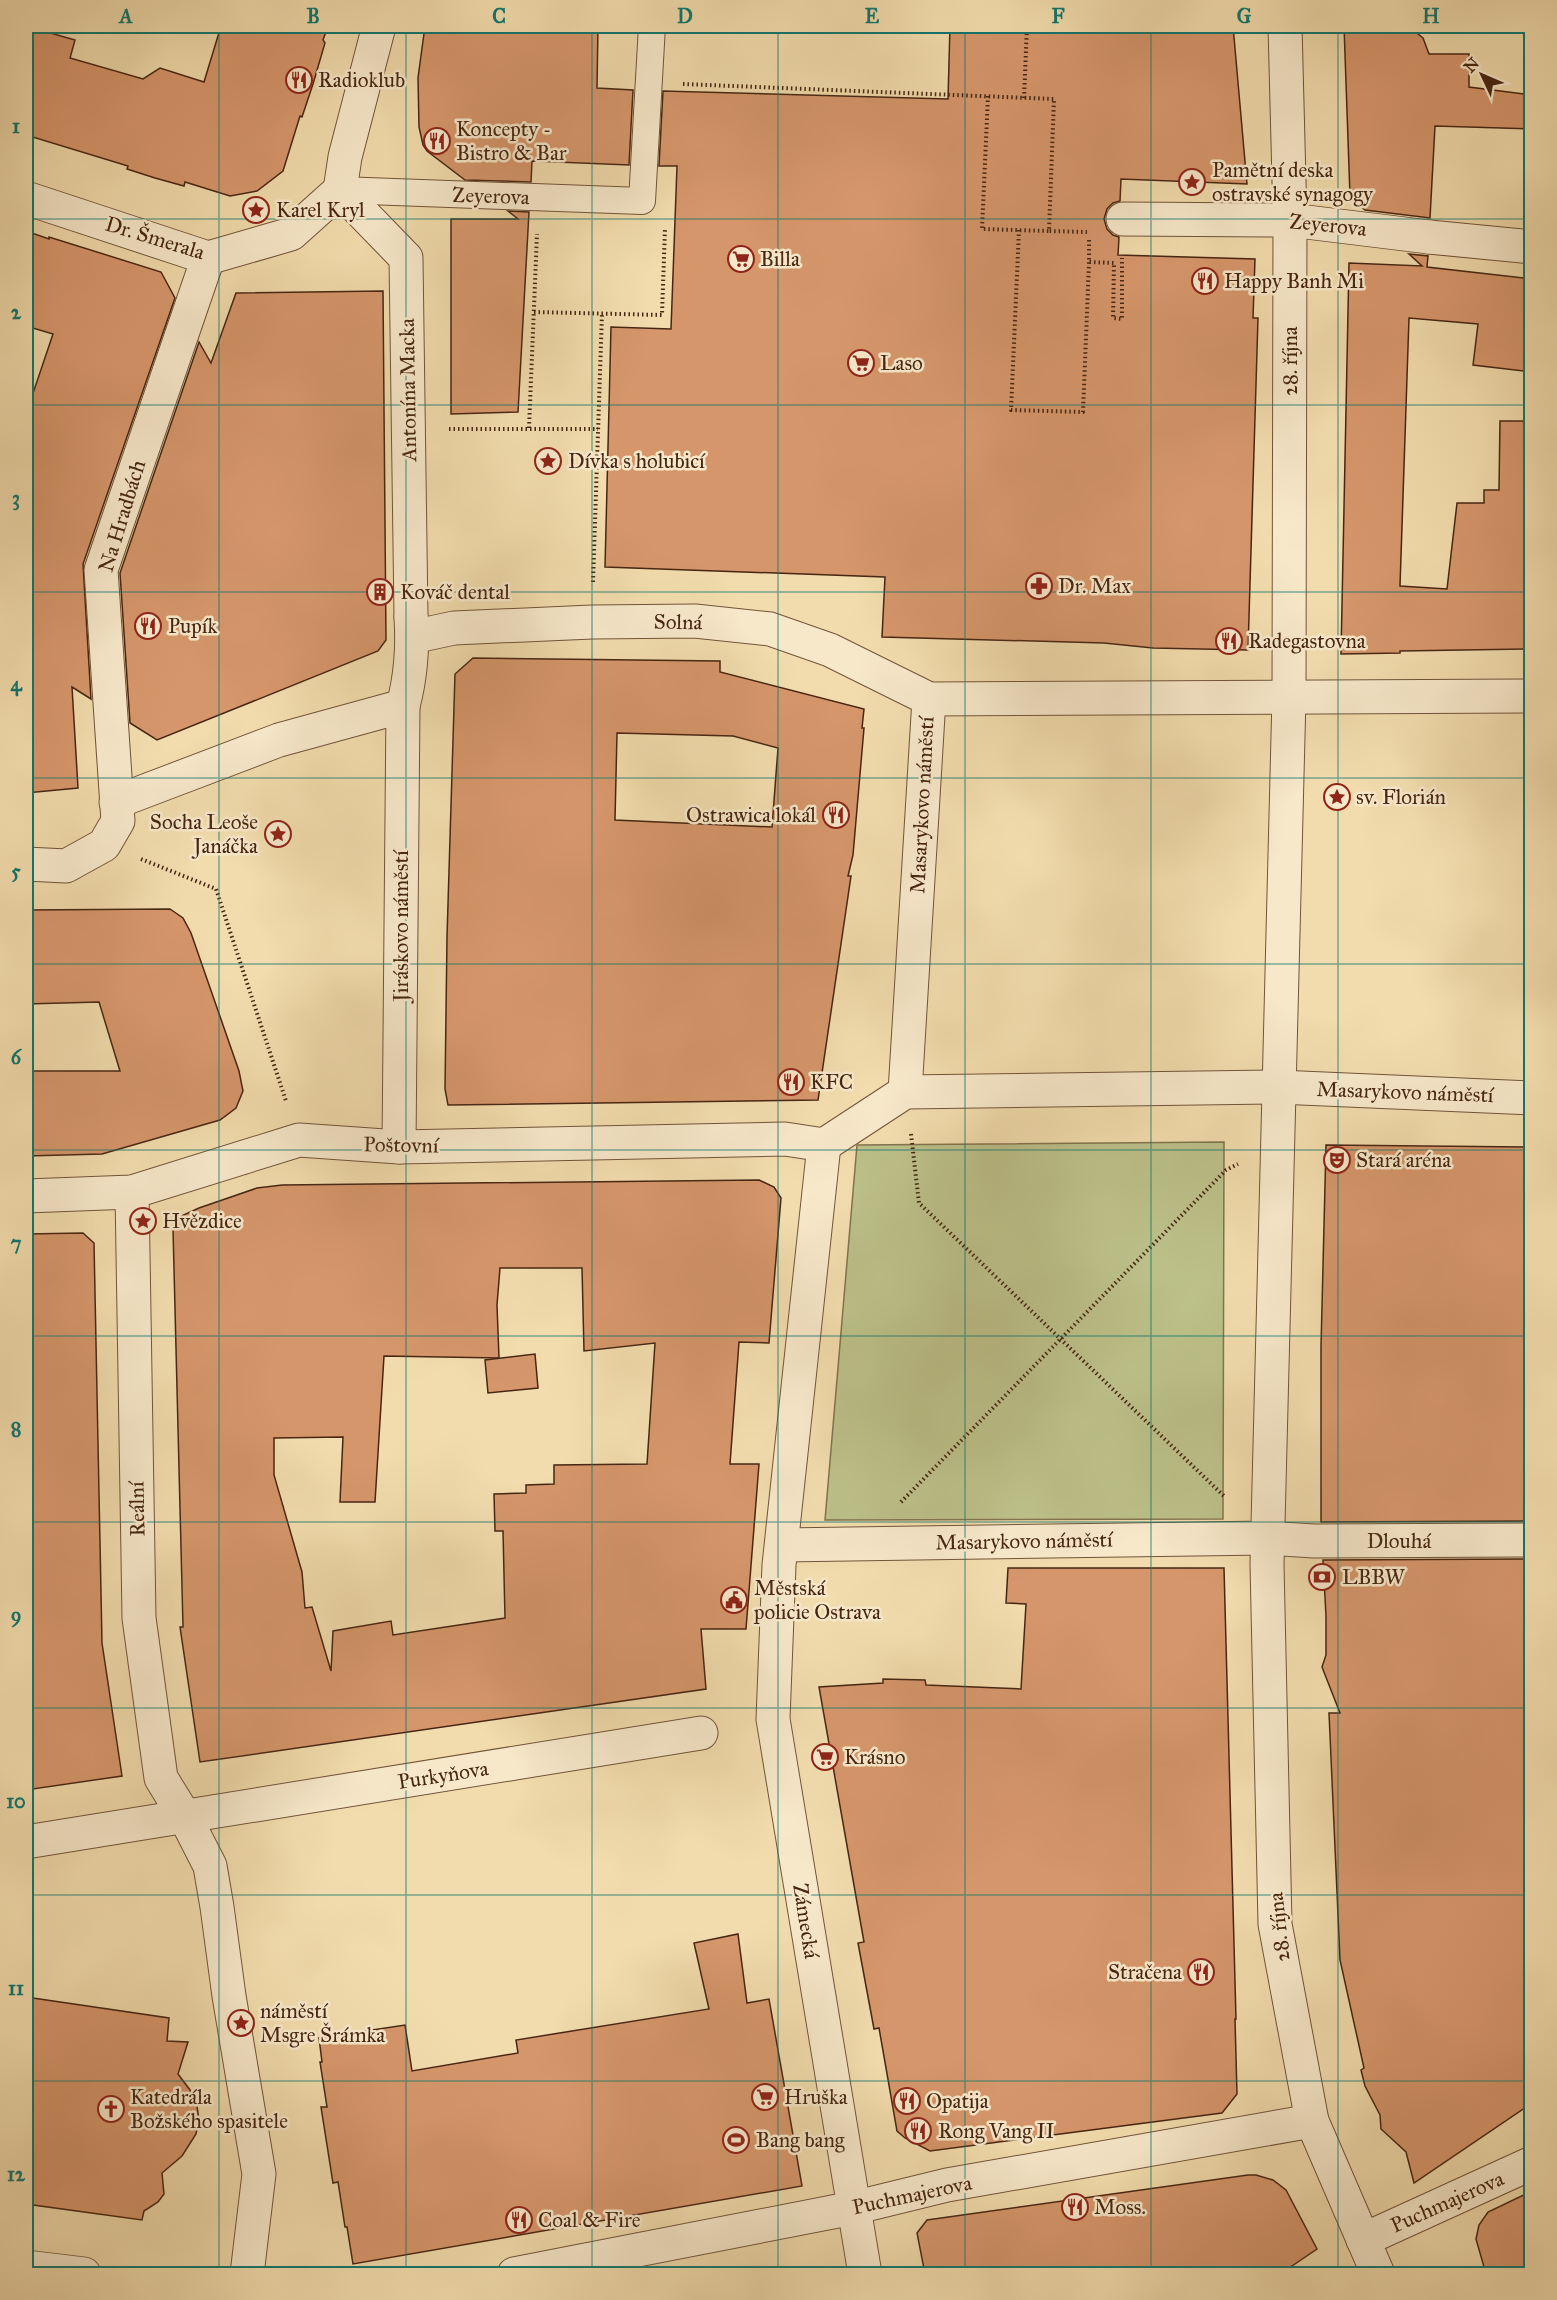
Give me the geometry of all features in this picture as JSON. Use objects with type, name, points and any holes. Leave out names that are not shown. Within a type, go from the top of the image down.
[{"type":"street","points":[[340,190],[345,157],[379,26]]},
{"type":"street","name":"28. října","points":[[1285,26],[1290,220],[1289,697]]},
{"type":"street","name":"Dr. Šmerala","points":[[26,198],[208,258],[291,234],[340,190]]},
{"type":"street","name":"Antonína Macka","points":[[340,190],[406,258],[412,627]]},
{"type":"street","name":"Zeyerova","points":[[1124,219],[1290,220],[1532,247]]},
{"type":"street","name":"Na Hradbách","points":[[104,845],[118,821],[101,570],[208,258]]},
{"type":"street","name":"Solná","points":[[412,627],[454,628],[592,622],[695,621],[770,629],[830,650],[929,699]]},
{"type":"street","name":"Jiráskovo náměstí","points":[[399,1147],[403,706],[410,682],[412,627]]},
{"type":"street","name":"Masarykovo náměstí","points":[[1532,696],[929,699],[905,1092],[1278,1087],[1532,1098]]},
{"type":"street","points":[[1278,1087],[1289,697]]},
{"type":"street","points":[[116,802],[279,740],[403,706]]},
{"type":"street","points":[[26,864],[66,866],[104,845]]},
{"type":"street","name":"28. října","points":[[1278,1087],[1267,1551],[1275,1924],[1312,2121],[1378,2274]]},
{"type":"street","points":[[780,1555],[824,1144],[905,1092]]},
{"type":"street","name":"Poštovní","points":[[26,1196],[132,1192],[299,1140],[399,1147],[785,1139],[824,1144]]},
{"type":"street","name":"Reální","points":[[132,1192],[139,1618],[161,1778],[185,1817]]},
{"type":"street","name":"Dlouhá","points":[[1267,1551],[1314,1541],[1532,1540]]},
{"type":"street","name":"Masarykovo náměstí","points":[[780,1555],[865,1543],[1267,1551]]},
{"type":"street","name":"Zámecká","points":[[780,1555],[773,1719],[865,2274]]},
{"type":"street","name":"Purkyňova","points":[[185,1817],[701,1733]]},
{"type":"street","points":[[26,1842],[185,1817],[210,1866],[259,2174],[247,2274]]},
{"type":"street","name":"Puchmajerova","points":[[514,2274],[853,2208],[947,2186],[1312,2121]]},
{"type":"street","name":"Puchmajerova","points":[[1363,2240],[1532,2163]]},
{"type":"street","points":[[26,2267],[68,2273]]},
{"type":"lane","name":"Zeyerova","points":[[340,190],[642,201],[651,26]]},
{"type":"path","points":[[1024,98],[1027,26]]},
{"type":"path","points":[[673,83],[1054,99],[1049,231]]},
{"type":"path","points":[[988,96],[982,229],[1019,230],[1049,231],[1090,232],[1083,412],[1011,410],[1019,230]]},
{"type":"path","points":[[529,428],[539,198]]},
{"type":"path","points":[[534,312],[662,315],[665,227]]},
{"type":"path","points":[[1089,262],[1114,263],[1113,318],[1122,319],[1122,262]]},
{"type":"path","points":[[592,622],[602,313]]},
{"type":"path","points":[[408,429],[598,429]]},
{"type":"path","points":[[104,845],[216,889],[299,1140]]},
{"type":"path","points":[[905,1092],[919,1203],[1059,1338],[1267,1551]]},
{"type":"path","points":[[865,1543],[883,1520],[1059,1338],[1226,1170],[1277,1149]]},
{"type":"green space","points":[[1224,1142],[1223,1519],[825,1520],[857,1145]]},
{"type":"building","points":[[26,26],[75,40],[70,58],[143,79],[160,68],[204,82],[221,26],[328,26],[313,84],[302,117],[300,116],[283,171],[257,191],[230,196],[185,182],[184,186],[155,178],[127,169],[128,166],[26,135]]},
{"type":"building","points":[[425,26],[598,26],[597,88],[633,90],[629,165],[532,161],[531,182],[465,180],[427,151],[423,145],[419,127],[418,78]]},
{"type":"building","name":"Laso","points":[[950,26],[1233,26],[1247,184],[1121,179],[1120,201],[1113,203],[1107,209],[1104,219],[1107,229],[1119,237],[1118,255],[1255,259],[1253,318],[1258,318],[1248,650],[1153,648],[1104,643],[882,637],[885,577],[605,567],[611,327],[671,329],[677,166],[659,166],[663,91],[948,99]]},
{"type":"building","points":[[1344,26],[1408,26],[1423,38],[1429,54],[1469,54],[1469,87],[1532,95],[1532,129],[1435,126],[1430,218],[1365,210],[1350,196]]},
{"type":"building","points":[[508,211],[529,212],[518,412],[451,414],[451,219],[518,219]]},
{"type":"building","points":[[26,231],[161,272],[175,298],[83,564],[91,699],[72,687],[78,788],[26,793],[26,414],[53,334],[26,326]]},
{"type":"building","points":[[1409,254],[1428,256],[1427,267],[1532,279],[1532,372],[1473,365],[1478,324],[1409,318],[1400,586],[1447,589],[1457,503],[1484,503],[1484,490],[1499,490],[1500,421],[1532,421],[1532,649],[1341,654],[1349,263],[1422,266]]},
{"type":"building","points":[[383,291],[386,640],[378,651],[157,740],[130,723],[120,573],[199,342],[211,363],[236,293]]},
{"type":"building","points":[[473,658],[720,661],[720,672],[864,709],[853,855],[848,876],[851,876],[818,1100],[448,1105],[445,1089],[447,937],[455,674]],"holes":[[[617,733],[733,736],[778,748],[772,827],[615,820]]]},
{"type":"building","points":[[170,909],[183,918],[191,933],[239,1071],[243,1091],[236,1108],[220,1120],[102,1154],[26,1156],[26,1071],[120,1071],[99,1002],[26,1004],[26,910]]},
{"type":"building","points":[[1326,1145],[1532,1147],[1532,1521],[1321,1522],[1321,1347]]},
{"type":"building","points":[[759,1180],[774,1187],[781,1198],[769,1343],[739,1342],[730,1464],[759,1464],[746,1629],[701,1629],[706,1689],[200,1762],[180,1627],[183,1627],[173,1229],[177,1218],[199,1208],[257,1188],[282,1185]],"holes":[[[500,1268],[582,1268],[584,1351],[655,1343],[647,1464],[554,1465],[554,1484],[526,1485],[526,1493],[494,1494],[495,1531],[503,1531],[505,1618],[393,1635],[391,1621],[333,1631],[331,1671],[312,1607],[305,1608],[302,1572],[274,1475],[274,1438],[343,1437],[340,1502],[375,1502],[384,1356],[499,1358],[497,1305]]]},
{"type":"building","points":[[83,1233],[94,1243],[102,1643],[122,1776],[26,1790],[26,1234]]},
{"type":"building","points":[[535,1354],[538,1388],[488,1393],[485,1360]]},
{"type":"building","points":[[1532,1559],[1532,2103],[1414,2183],[1406,2152],[1381,2129],[1380,2115],[1365,2086],[1361,2070],[1364,2068],[1340,1960],[1329,1713],[1340,1713],[1322,1667],[1326,1655],[1323,1560]]},
{"type":"building","points":[[1008,1568],[1224,1568],[1237,2094],[1222,2113],[930,2151],[905,2138],[897,2131],[879,2028],[874,2029],[858,1943],[864,1942],[819,1687],[883,1683],[883,1679],[925,1680],[926,1685],[1021,1689],[1026,1604],[1006,1603]]},
{"type":"building","points":[[738,1934],[747,2003],[769,1999],[802,2186],[353,2264],[338,2182],[333,2183],[321,2107],[327,2107],[319,2038],[405,2025],[412,2071],[518,2053],[516,2040],[709,2009],[694,1943]]},
{"type":"building","name":"Katedrála Božského spasitele","points":[[26,1997],[169,2018],[167,2041],[188,2042],[178,2074],[190,2090],[197,2106],[199,2120],[196,2134],[182,2156],[162,2173],[164,2194],[158,2202],[144,2211],[142,2220],[26,2204]]},
{"type":"building","points":[[1248,2175],[1273,2180],[1286,2190],[1317,2249],[1280,2274],[925,2274],[917,2233],[927,2220]]},
{"type":"building","points":[[1532,2191],[1532,2274],[1486,2274],[1476,2239],[1479,2225],[1488,2212]]},
{"type":"place","name":"Radioklub","points":[[299,80]]},
{"type":"place","name":"Koncepty - Bistro & Bar","points":[[437,141]]},
{"type":"place","name":"Pamětní deska ostravské synagogy","points":[[1192,182]]},
{"type":"place","name":"Karel Kryl","points":[[256,210]]},
{"type":"place","name":"Billa","points":[[741,259]]},
{"type":"place","name":"Happy Banh Mi","points":[[1205,281]]},
{"type":"place","name":"Laso","points":[[861,363]]},
{"type":"place","name":"Dívka s holubicí","points":[[548,461]]},
{"type":"place","name":"Dr. Max","points":[[1039,586]]},
{"type":"place","name":"Kováč dental","points":[[380,592]]},
{"type":"place","name":"Pupík","points":[[148,626]]},
{"type":"place","name":"Radegastovna","points":[[1229,641]]},
{"type":"place","name":"sv. Florián","points":[[1337,797]]},
{"type":"place","name":"Ostrawica lokál","points":[[836,815]]},
{"type":"place","name":"Socha Leoše Janáčka","points":[[278,834]]},
{"type":"place","name":"KFC","points":[[791,1082]]},
{"type":"place","name":"Stará aréna","points":[[1337,1160]]},
{"type":"place","name":"Hvězdice","points":[[143,1221]]},
{"type":"place","name":"LBBW","points":[[1322,1577]]},
{"type":"place","name":"Městská policie Ostrava","points":[[734,1600]]},
{"type":"place","name":"Krásno","points":[[825,1757]]},
{"type":"place","name":"Stračena","points":[[1201,1972]]},
{"type":"place","name":"náměstí Msgre Šrámka","points":[[241,2023]]},
{"type":"place","name":"Hruška","points":[[765,2097]]},
{"type":"place","name":"Opatija","points":[[907,2101]]},
{"type":"place","name":"Katedrála Božského spasitele","points":[[111,2109]]},
{"type":"place","name":"Rong Vang II","points":[[918,2131]]},
{"type":"place","name":"Bang bang","points":[[736,2140]]},
{"type":"place","name":"Moss.","points":[[1075,2207]]},
{"type":"place","name":"Coal & Fire","points":[[519,2220]]}]
